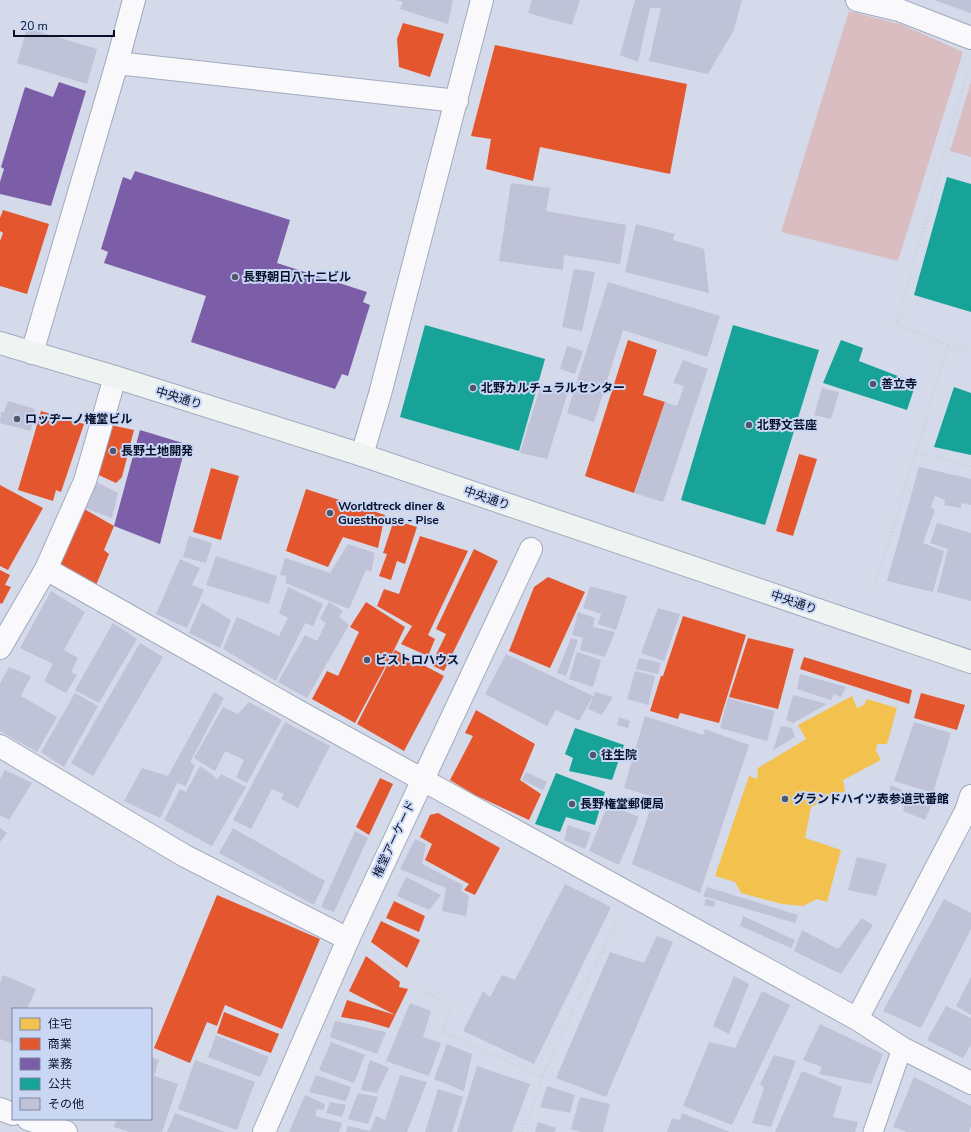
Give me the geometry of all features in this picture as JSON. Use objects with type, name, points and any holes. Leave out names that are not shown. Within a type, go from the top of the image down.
[{"type":"street","points":[[32,353],[134,0]]},
{"type":"street","points":[[362,455],[382,387],[482,0]]},
{"type":"street","points":[[857,0],[901,5],[971,38]]},
{"type":"street","points":[[117,63],[457,101]]},
{"type":"street","name":"中央通り","points":[[0,343],[115,377],[362,455],[971,662]]},
{"type":"street","points":[[0,648],[46,569],[85,481],[115,377]]},
{"type":"street","name":"権堂アーケード","points":[[264,1132],[349,937],[422,779],[532,549]]},
{"type":"street","points":[[46,569],[305,715],[857,1019],[902,1048],[971,1083]]},
{"type":"street","points":[[0,746],[185,856],[349,937]]},
{"type":"street","points":[[857,1019],[966,811],[971,796]]},
{"type":"street","points":[[0,1109],[12,1114]]},
{"type":"street","points":[[31,1120],[66,1132]]},
{"type":"lane","points":[[873,1132],[902,1048]]},
{"type":"path","points":[[969,65],[896,325],[948,345],[971,351]]},
{"type":"path","points":[[874,590],[948,345]]},
{"type":"path","points":[[916,452],[971,466]]},
{"type":"path","points":[[522,1132],[542,1077],[629,893]]},
{"type":"path","points":[[349,937],[421,991],[450,1005],[442,1032],[542,1077]]},
{"type":"shaded area","points":[[849,11],[903,25],[963,52],[898,261],[781,232]]},
{"type":"shaded area","points":[[971,82],[971,157],[950,151]]},
{"type":"building: 住宅","name":"グランドハイツ表参道弐番館","points":[[852,696],[857,708],[864,705],[867,699],[897,708],[887,744],[877,744],[876,751],[881,760],[843,780],[845,791],[811,807],[805,838],[841,850],[827,902],[817,899],[803,906],[782,904],[741,893],[735,882],[715,876],[749,776],[757,779],[758,768],[806,739],[798,725]]},
{"type":"building: 商業","points":[[403,23],[444,34],[430,77],[399,67],[397,39]]},
{"type":"building: 商業","points":[[495,45],[687,84],[670,174],[540,147],[533,181],[486,169],[491,139],[471,136]]},
{"type":"building: 商業","points":[[3,210],[49,224],[27,294],[0,286],[0,241],[3,233],[0,231],[0,218]]},
{"type":"building: 商業","points":[[628,340],[657,350],[643,395],[665,402],[634,493],[585,476]]},
{"type":"building: 商業","points":[[41,411],[84,424],[61,492],[56,490],[53,501],[18,490]]},
{"type":"building: 商業","name":"長野土地開発","points":[[106,424],[134,430],[122,477],[116,483],[92,472]]},
{"type":"building: 商業","points":[[799,454],[817,459],[793,536],[776,531]]},
{"type":"building: 商業","points":[[211,468],[239,476],[221,540],[193,532]]},
{"type":"building: 商業","points":[[0,485],[43,508],[8,570],[0,566]]},
{"type":"building: 商業","points":[[306,489],[385,515],[378,548],[343,537],[328,567],[286,551]]},
{"type":"building: 商業","points":[[79,506],[114,526],[104,550],[109,554],[94,590],[53,567]]},
{"type":"building: 商業","points":[[394,520],[417,527],[405,564],[397,561],[391,580],[379,576],[387,554],[383,553]]},
{"type":"building: 商業","points":[[420,536],[468,551],[428,635],[435,639],[428,656],[401,644],[412,626],[377,606],[384,589],[399,594]]},
{"type":"building: 商業","points":[[474,549],[498,561],[444,671],[431,665],[446,634],[436,629]]},
{"type":"building: 商業","points":[[0,570],[10,575],[5,585],[11,587],[2,604],[0,603]]},
{"type":"building: 商業","points":[[548,577],[585,592],[550,668],[509,651],[534,587]]},
{"type":"building: 商業","name":"ビストロハウス","points":[[366,602],[405,627],[355,723],[312,699],[327,671],[338,676],[359,632],[350,627]]},
{"type":"building: 商業","points":[[683,616],[746,635],[719,723],[680,713],[678,719],[650,711]]},
{"type":"building: 商業","points":[[748,638],[794,649],[778,709],[729,697]]},
{"type":"building: 商業","points":[[395,650],[444,676],[404,751],[357,724]]},
{"type":"building: 商業","points":[[804,657],[912,690],[909,704],[800,669]]},
{"type":"building: 商業","points":[[921,693],[965,705],[957,730],[914,718]]},
{"type":"building: 商業","points":[[476,710],[535,744],[520,780],[541,794],[529,820],[475,795],[450,780],[473,736],[465,733]]},
{"type":"building: 商業","points":[[380,778],[393,784],[369,835],[356,827]]},
{"type":"building: 商業","points":[[438,813],[500,848],[475,895],[464,890],[469,884],[425,860],[432,844],[420,837],[430,815]]},
{"type":"building: 商業","points":[[217,895],[320,939],[282,1029],[225,1005],[217,1026],[207,1022],[190,1063],[154,1048]]},
{"type":"building: 商業","points":[[394,901],[425,916],[419,932],[386,918]]},
{"type":"building: 商業","points":[[381,921],[420,940],[407,968],[371,942]]},
{"type":"building: 商業","points":[[366,956],[400,982],[399,987],[408,989],[389,1028],[365,1021],[341,1017],[347,1000],[395,1015],[349,991]]},
{"type":"building: 商業","points":[[224,1012],[279,1034],[271,1053],[217,1033]]},
{"type":"building: 業務","points":[[59,82],[86,91],[51,206],[0,194],[0,182],[4,169],[1,167],[25,87],[53,97]]},
{"type":"building: 業務","name":"長野朝日八十二ビル","points":[[135,171],[290,220],[277,263],[367,292],[363,302],[370,305],[348,376],[342,374],[335,389],[191,342],[206,296],[104,263],[108,252],[101,249],[123,177],[131,180]]},
{"type":"building: 業務","points":[[140,430],[186,444],[160,544],[114,526]]},
{"type":"building: 公共","points":[[947,177],[971,184],[971,312],[914,295]]},
{"type":"building: 公共","name":"北野カルチュラルセンター","points":[[425,325],[545,359],[519,451],[400,417]]},
{"type":"building: 公共","name":"北野文芸座","points":[[733,325],[819,350],[765,525],[681,500]]},
{"type":"building: 公共","points":[[841,340],[863,348],[859,361],[916,383],[907,410],[823,383]]},
{"type":"building: 公共","points":[[954,387],[971,393],[971,455],[934,447]]},
{"type":"building: 公共","points":[[575,728],[624,745],[612,780],[569,771],[573,758],[565,754]]},
{"type":"building: 公共","name":"長野権堂郵便局","points":[[556,773],[605,792],[595,825],[566,817],[560,832],[535,824]]},
{"type":"building: その他","points":[[396,0],[453,0],[448,24],[400,9],[403,2]]},
{"type":"building: その他","points":[[532,0],[580,0],[572,25],[528,13]]},
{"type":"building: その他","points":[[635,0],[742,0],[734,30],[708,74],[649,61],[661,8],[650,8],[638,62],[620,55]]},
{"type":"building: その他","points":[[934,0],[971,0],[971,13]]},
{"type":"building: その他","points":[[27,28],[97,49],[87,84],[17,63]]},
{"type":"building: その他","points":[[511,183],[550,188],[546,211],[626,225],[620,264],[564,255],[563,270],[499,261]]},
{"type":"building: その他","points":[[636,224],[675,234],[673,240],[704,249],[709,293],[625,272]]},
{"type":"building: その他","points":[[574,269],[595,272],[582,331],[562,327]]},
{"type":"building: その他","points":[[608,282],[720,316],[707,357],[623,330],[594,422],[567,413]]},
{"type":"building: その他","points":[[567,346],[583,351],[575,374],[560,369]]},
{"type":"building: その他","points":[[683,360],[708,369],[663,502],[634,493],[665,402],[677,406],[684,386],[673,383]]},
{"type":"building: その他","points":[[541,384],[568,392],[547,459],[520,453]]},
{"type":"building: その他","points":[[822,388],[839,392],[831,419],[814,415]]},
{"type":"building: その他","name":"ロッヂーノ権堂ビル","points":[[8,401],[35,409],[31,431],[0,423],[1,412],[4,412]]},
{"type":"building: その他","points":[[919,467],[971,479],[971,505],[961,503],[961,508],[944,505],[945,500],[935,496],[931,507],[935,510],[923,543],[944,551],[933,592],[887,581]]},
{"type":"building: その他","points":[[89,478],[118,493],[112,518],[79,506]]},
{"type":"building: その他","points":[[937,523],[971,533],[971,601],[937,592],[948,549],[930,543]]},
{"type":"building: その他","points":[[189,536],[212,543],[206,563],[183,557]]},
{"type":"building: その他","points":[[348,544],[375,553],[371,572],[366,570],[349,609],[286,583],[286,576],[280,575],[285,558],[330,573]]},
{"type":"building: その他","points":[[216,556],[277,576],[269,604],[206,585]]},
{"type":"building: その他","points":[[180,559],[200,568],[192,585],[204,590],[187,628],[156,614]]},
{"type":"building: その他","points":[[590,586],[627,596],[616,630],[598,624],[601,614],[583,608]]},
{"type":"building: その他","points":[[288,587],[323,604],[313,626],[305,623],[276,681],[223,649],[237,617],[279,636],[288,618],[279,613]]},
{"type":"building: その他","points":[[51,591],[85,612],[64,650],[78,658],[71,672],[77,675],[66,693],[44,681],[53,664],[20,648]]},
{"type":"building: その他","points":[[329,602],[343,611],[339,617],[349,625],[307,698],[278,682],[305,635],[317,641],[326,623],[320,619]]},
{"type":"building: その他","points":[[202,603],[231,620],[220,648],[189,633]]},
{"type":"building: その他","points":[[658,608],[680,614],[664,661],[641,653]]},
{"type":"building: その他","points":[[578,612],[595,618],[593,627],[615,632],[605,657],[580,650],[583,638],[572,635]]},
{"type":"building: その他","points":[[113,623],[137,639],[99,703],[75,690]]},
{"type":"building: その他","points":[[571,638],[578,640],[566,676],[557,673]]},
{"type":"building: その他","points":[[140,643],[163,657],[93,776],[71,763]]},
{"type":"building: その他","points":[[577,652],[601,660],[593,687],[569,679]]},
{"type":"building: その他","points":[[506,654],[593,696],[579,721],[556,710],[547,726],[485,694]]},
{"type":"building: その他","points":[[639,658],[661,663],[658,674],[636,669]]},
{"type":"building: その他","points":[[9,667],[31,676],[21,696],[57,717],[37,752],[0,731],[0,684]]},
{"type":"building: その他","points":[[635,671],[655,676],[648,705],[627,699]]},
{"type":"building: その他","points":[[800,674],[846,687],[841,697],[834,694],[831,700],[797,689]]},
{"type":"building: その他","points":[[214,692],[224,698],[190,762],[195,765],[186,786],[177,783],[160,818],[124,801],[142,768],[168,776]]},
{"type":"building: その他","points":[[595,692],[613,697],[602,715],[588,709]]},
{"type":"building: その他","points":[[75,693],[98,706],[64,767],[41,752]]},
{"type":"building: その他","points":[[793,695],[827,704],[793,723],[786,720]]},
{"type":"building: その他","points":[[728,698],[775,711],[767,741],[720,728]]},
{"type":"building: その他","points":[[249,702],[282,720],[247,783],[236,777],[244,760],[225,751],[215,771],[194,758],[223,707],[238,714]]},
{"type":"building: その他","points":[[645,716],[703,735],[705,729],[749,745],[700,893],[632,864],[654,797],[624,788]]},
{"type":"building: その他","points":[[619,717],[630,721],[628,728],[617,725]]},
{"type":"building: その他","points":[[285,722],[330,746],[298,808],[281,799],[284,794],[272,789],[251,829],[233,820]]},
{"type":"building: その他","points":[[914,722],[951,733],[933,793],[894,781]]},
{"type":"building: その他","points":[[781,726],[792,728],[795,737],[773,750]]},
{"type":"building: その他","points":[[200,766],[218,779],[221,774],[246,787],[212,846],[164,820],[180,789],[186,792]]},
{"type":"building: その他","points":[[5,770],[32,783],[9,820],[0,815],[0,779]]},
{"type":"building: その他","points":[[526,772],[547,782],[543,790],[522,780]]},
{"type":"building: その他","points":[[891,785],[902,790],[897,805],[887,800]]},
{"type":"building: その他","points":[[908,790],[933,801],[925,820],[903,811]]},
{"type":"building: その他","points":[[608,804],[639,817],[619,865],[589,851]]},
{"type":"building: その他","points":[[568,825],[591,833],[585,849],[564,840]]},
{"type":"building: その他","points":[[0,828],[7,833],[0,842]]},
{"type":"building: その他","points":[[233,828],[325,881],[314,905],[219,853]]},
{"type":"building: その他","points":[[355,831],[368,838],[334,912],[321,907]]},
{"type":"building: その他","points":[[415,839],[426,844],[422,864],[463,885],[461,891],[469,896],[466,916],[442,911],[446,888],[400,869]]},
{"type":"building: その他","points":[[857,857],[887,864],[876,896],[848,890]]},
{"type":"building: その他","points":[[406,877],[441,895],[429,910],[397,896]]},
{"type":"building: その他","points":[[565,884],[611,907],[534,1064],[463,1031],[483,991],[490,997],[502,975],[515,980]]},
{"type":"building: その他","points":[[707,887],[798,915],[795,923],[703,896]]},
{"type":"building: その他","points":[[706,899],[715,901],[714,907],[704,905]]},
{"type":"building: その他","points":[[944,899],[971,913],[971,929],[921,1028],[883,1011]]},
{"type":"building: その他","points":[[743,916],[795,940],[791,948],[740,926]]},
{"type":"building: その他","points":[[862,918],[873,925],[841,974],[794,951],[802,930],[838,949]]},
{"type":"building: その他","points":[[657,936],[673,942],[606,1097],[556,1078],[610,952],[644,963]]},
{"type":"building: その他","points":[[3,975],[36,989],[27,1008],[12,1008],[12,1044],[0,1039],[0,983]]},
{"type":"building: その他","points":[[734,976],[749,984],[729,1034],[713,1026]]},
{"type":"building: その他","points":[[971,977],[971,1015],[956,1006]]},
{"type":"building: その他","points":[[762,991],[790,1005],[732,1125],[683,1106],[709,1042],[735,1048]]},
{"type":"building: その他","points":[[410,1003],[431,1011],[423,1037],[441,1043],[429,1076],[386,1061]]},
{"type":"building: その他","points":[[946,1006],[971,1018],[971,1045],[963,1058],[927,1040]]},
{"type":"building: その他","points":[[335,1021],[386,1032],[377,1054],[330,1037]]},
{"type":"building: その他","points":[[820,1024],[883,1054],[871,1084],[819,1074],[822,1067],[803,1060]]},
{"type":"building: その他","points":[[216,1035],[269,1057],[260,1077],[208,1057]]},
{"type":"building: その他","points":[[331,1042],[365,1055],[354,1083],[319,1070]]},
{"type":"building: その他","points":[[447,1044],[472,1054],[464,1091],[434,1079]]},
{"type":"building: その他","points":[[774,1055],[796,1061],[771,1127],[752,1123],[764,1088],[760,1084]]},
{"type":"building: その他","points":[[152,1057],[159,1060],[154,1076],[178,1084],[162,1132],[129,1132],[114,1127],[116,1121],[114,1120],[152,1120]]},
{"type":"building: その他","points":[[195,1060],[255,1082],[237,1130],[178,1109]]},
{"type":"building: その他","points":[[370,1060],[389,1068],[377,1093],[361,1090]]},
{"type":"building: その他","points":[[477,1066],[530,1084],[512,1132],[457,1132]]},
{"type":"building: その他","points":[[802,1071],[842,1087],[833,1117],[858,1122],[855,1132],[775,1132]]},
{"type":"building: その他","points":[[316,1075],[351,1087],[346,1101],[309,1092]]},
{"type":"building: その他","points":[[400,1075],[427,1082],[407,1132],[346,1132],[348,1126],[370,1131],[376,1116],[385,1120]]},
{"type":"building: その他","points":[[914,1077],[971,1106],[971,1126],[969,1132],[907,1132],[893,1127]]},
{"type":"building: その他","points":[[547,1086],[575,1095],[570,1113],[540,1107]]},
{"type":"building: その他","points":[[438,1089],[463,1097],[452,1132],[425,1132]]},
{"type":"building: その他","points":[[358,1093],[378,1097],[368,1124],[348,1119]]},
{"type":"building: その他","points":[[305,1095],[325,1104],[324,1110],[317,1109],[315,1116],[342,1123],[339,1132],[289,1132]]},
{"type":"building: その他","points":[[580,1097],[610,1104],[603,1132],[581,1132],[571,1129]]},
{"type":"building: その他","points":[[330,1102],[346,1105],[342,1117],[326,1113]]},
{"type":"building: その他","points":[[175,1113],[225,1132],[167,1132]]},
{"type":"building: その他","points":[[682,1113],[730,1132],[667,1132],[672,1118],[680,1120]]},
{"type":"building: その他","points":[[538,1122],[556,1128],[554,1132],[535,1132]]},
{"type":"place","name":"長野朝日八十二ビル","points":[[235,277]]},
{"type":"place","name":"善立寺","points":[[873,384]]},
{"type":"place","name":"北野カルチュラルセンター","points":[[473,388]]},
{"type":"place","name":"ロッヂーノ権堂ビル","points":[[17,419]]},
{"type":"place","name":"北野文芸座","points":[[749,425]]},
{"type":"place","name":"長野土地開発","points":[[113,451]]},
{"type":"place","name":"Worldtreck diner & Guesthouse - Pise","points":[[330,513]]},
{"type":"place","name":"ビストロハウス","points":[[367,660]]},
{"type":"place","name":"往生院","points":[[593,755]]},
{"type":"place","name":"グランドハイツ表参道弐番館","points":[[785,799]]},
{"type":"place","name":"長野権堂郵便局","points":[[572,804]]}]
